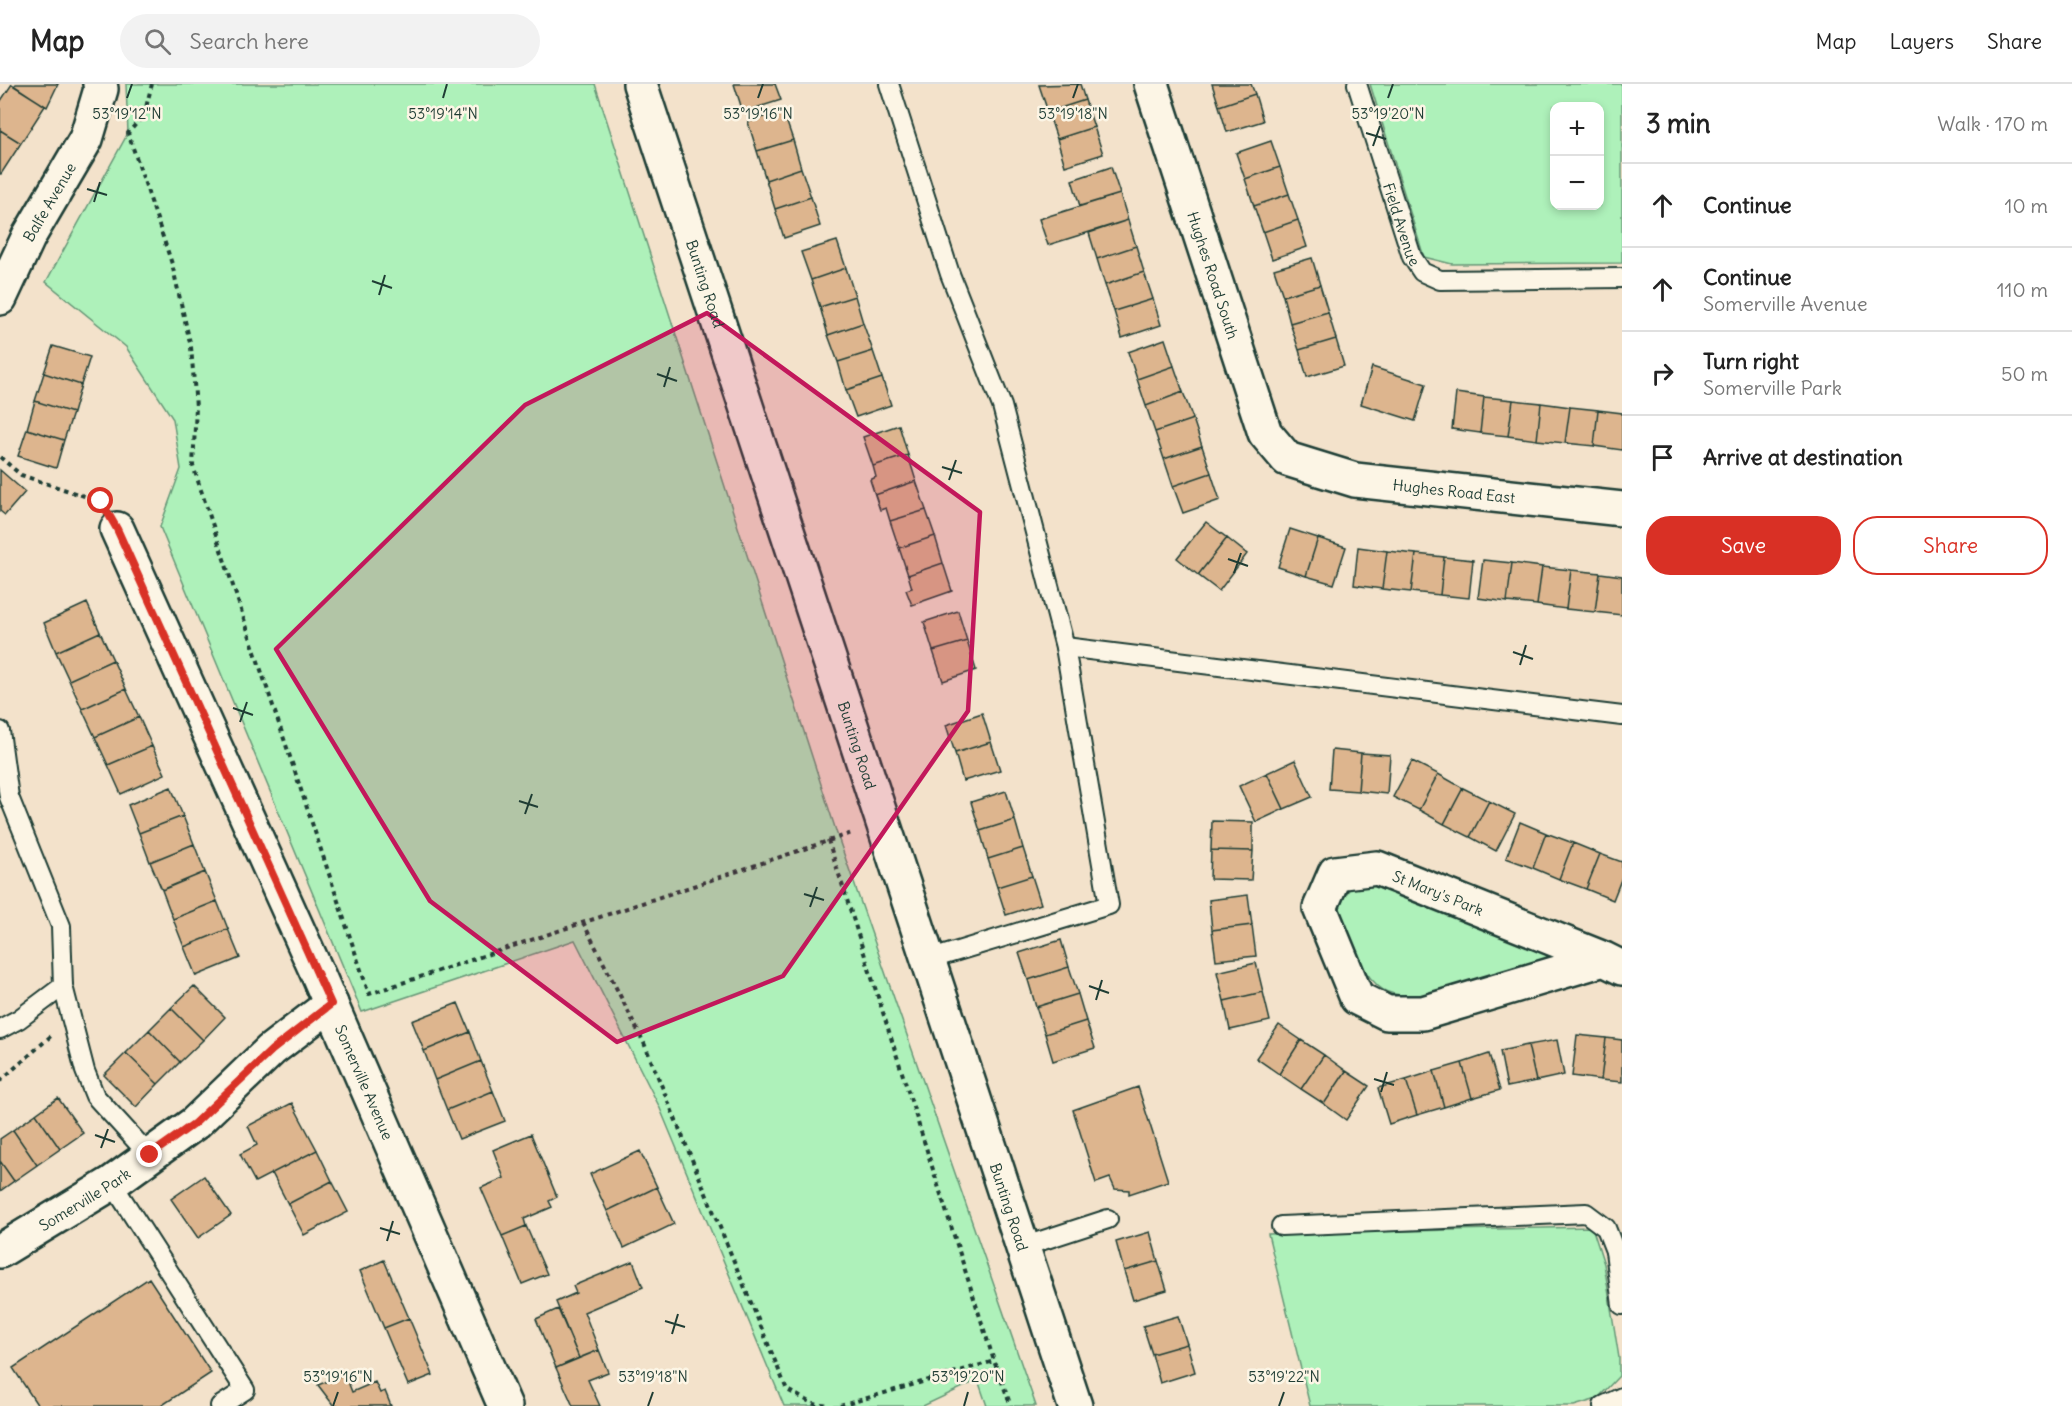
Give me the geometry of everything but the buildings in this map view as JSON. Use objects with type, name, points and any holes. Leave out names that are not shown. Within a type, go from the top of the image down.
[{"type":"street","name":"Balfe Avenue","points":[[0,298],[29,236],[86,138],[101,89],[100,84]]},
{"type":"street","name":"Bunting Road","points":[[640,84],[1075,1406]]},
{"type":"street","name":"Hughes Road South","points":[[1151,84],[1265,433],[1287,459]]},
{"type":"street","name":"Hughes Road East","points":[[1287,459],[1355,480],[1622,509]]},
{"type":"street","name":"Somerville Avenue","points":[[117,529],[331,1004],[505,1406]]},
{"type":"street","name":"St Mary's Park","points":[[1377,868],[1613,964],[1423,1013],[1387,1013],[1357,998],[1320,908],[1335,873],[1377,868]]},
{"type":"street","name":"Somerville Park","points":[[0,1251],[112,1183],[195,1123],[272,1050],[331,1004]]},
{"type":"lane","points":[[889,84],[950,274],[1002,406],[1065,647],[1109,905],[928,960]]},
{"type":"lane","name":"Field Avenue","points":[[1357,84],[1412,257],[1422,272],[1440,280],[1622,278]]},
{"type":"lane","points":[[1065,647],[1622,716]]},
{"type":"lane","points":[[0,731],[9,797],[61,926],[63,986],[85,1071],[95,1096],[150,1155]]},
{"type":"lane","points":[[0,1029],[19,1019],[63,986]]},
{"type":"lane","points":[[112,1183],[245,1390],[220,1406]]},
{"type":"lane","points":[[1281,1226],[1586,1213],[1606,1228],[1619,1250],[1622,1305]]},
{"type":"lane","points":[[1022,1247],[1108,1219]]},
{"type":"lane","points":[[1603,1406],[1622,1397]]},
{"type":"path","points":[[152,84],[144,115],[128,133],[172,264],[191,347],[196,407],[193,466],[369,994],[857,831]]},
{"type":"path","points":[[0,457],[21,475],[101,501],[117,529]]},
{"type":"path","points":[[828,840],[994,1361],[1011,1406]]},
{"type":"path","points":[[582,922],[644,1043],[787,1390],[814,1404],[830,1406]]},
{"type":"path","points":[[0,1081],[71,1018]]},
{"type":"path","points":[[840,1406],[994,1361]]},
{"type":"highlighted area","points":[[707,313],[980,512],[968,711],[783,976],[617,1042],[430,901],[276,649],[525,405]]},
{"type":"green space","points":[[126,84],[595,84],[838,837],[1036,1406],[987,1406],[978,1380],[923,1406],[784,1406],[659,1106],[575,940],[362,1012],[160,527],[181,469],[173,419],[126,347],[46,282],[128,133]]},
{"type":"green space","points":[[1370,84],[1622,84],[1622,263],[1452,264],[1424,257]]},
{"type":"green space","points":[[1368,880],[1574,955],[1424,995],[1388,992],[1370,978],[1358,959],[1339,905],[1350,888]]},
{"type":"green space","points":[[1592,1227],[1604,1264],[1619,1358],[1619,1376],[1597,1399],[1574,1406],[1310,1406],[1268,1234]]},
{"type":"route","points":[[101,501],[117,529],[331,1004],[272,1050],[195,1123],[150,1155]]}]
